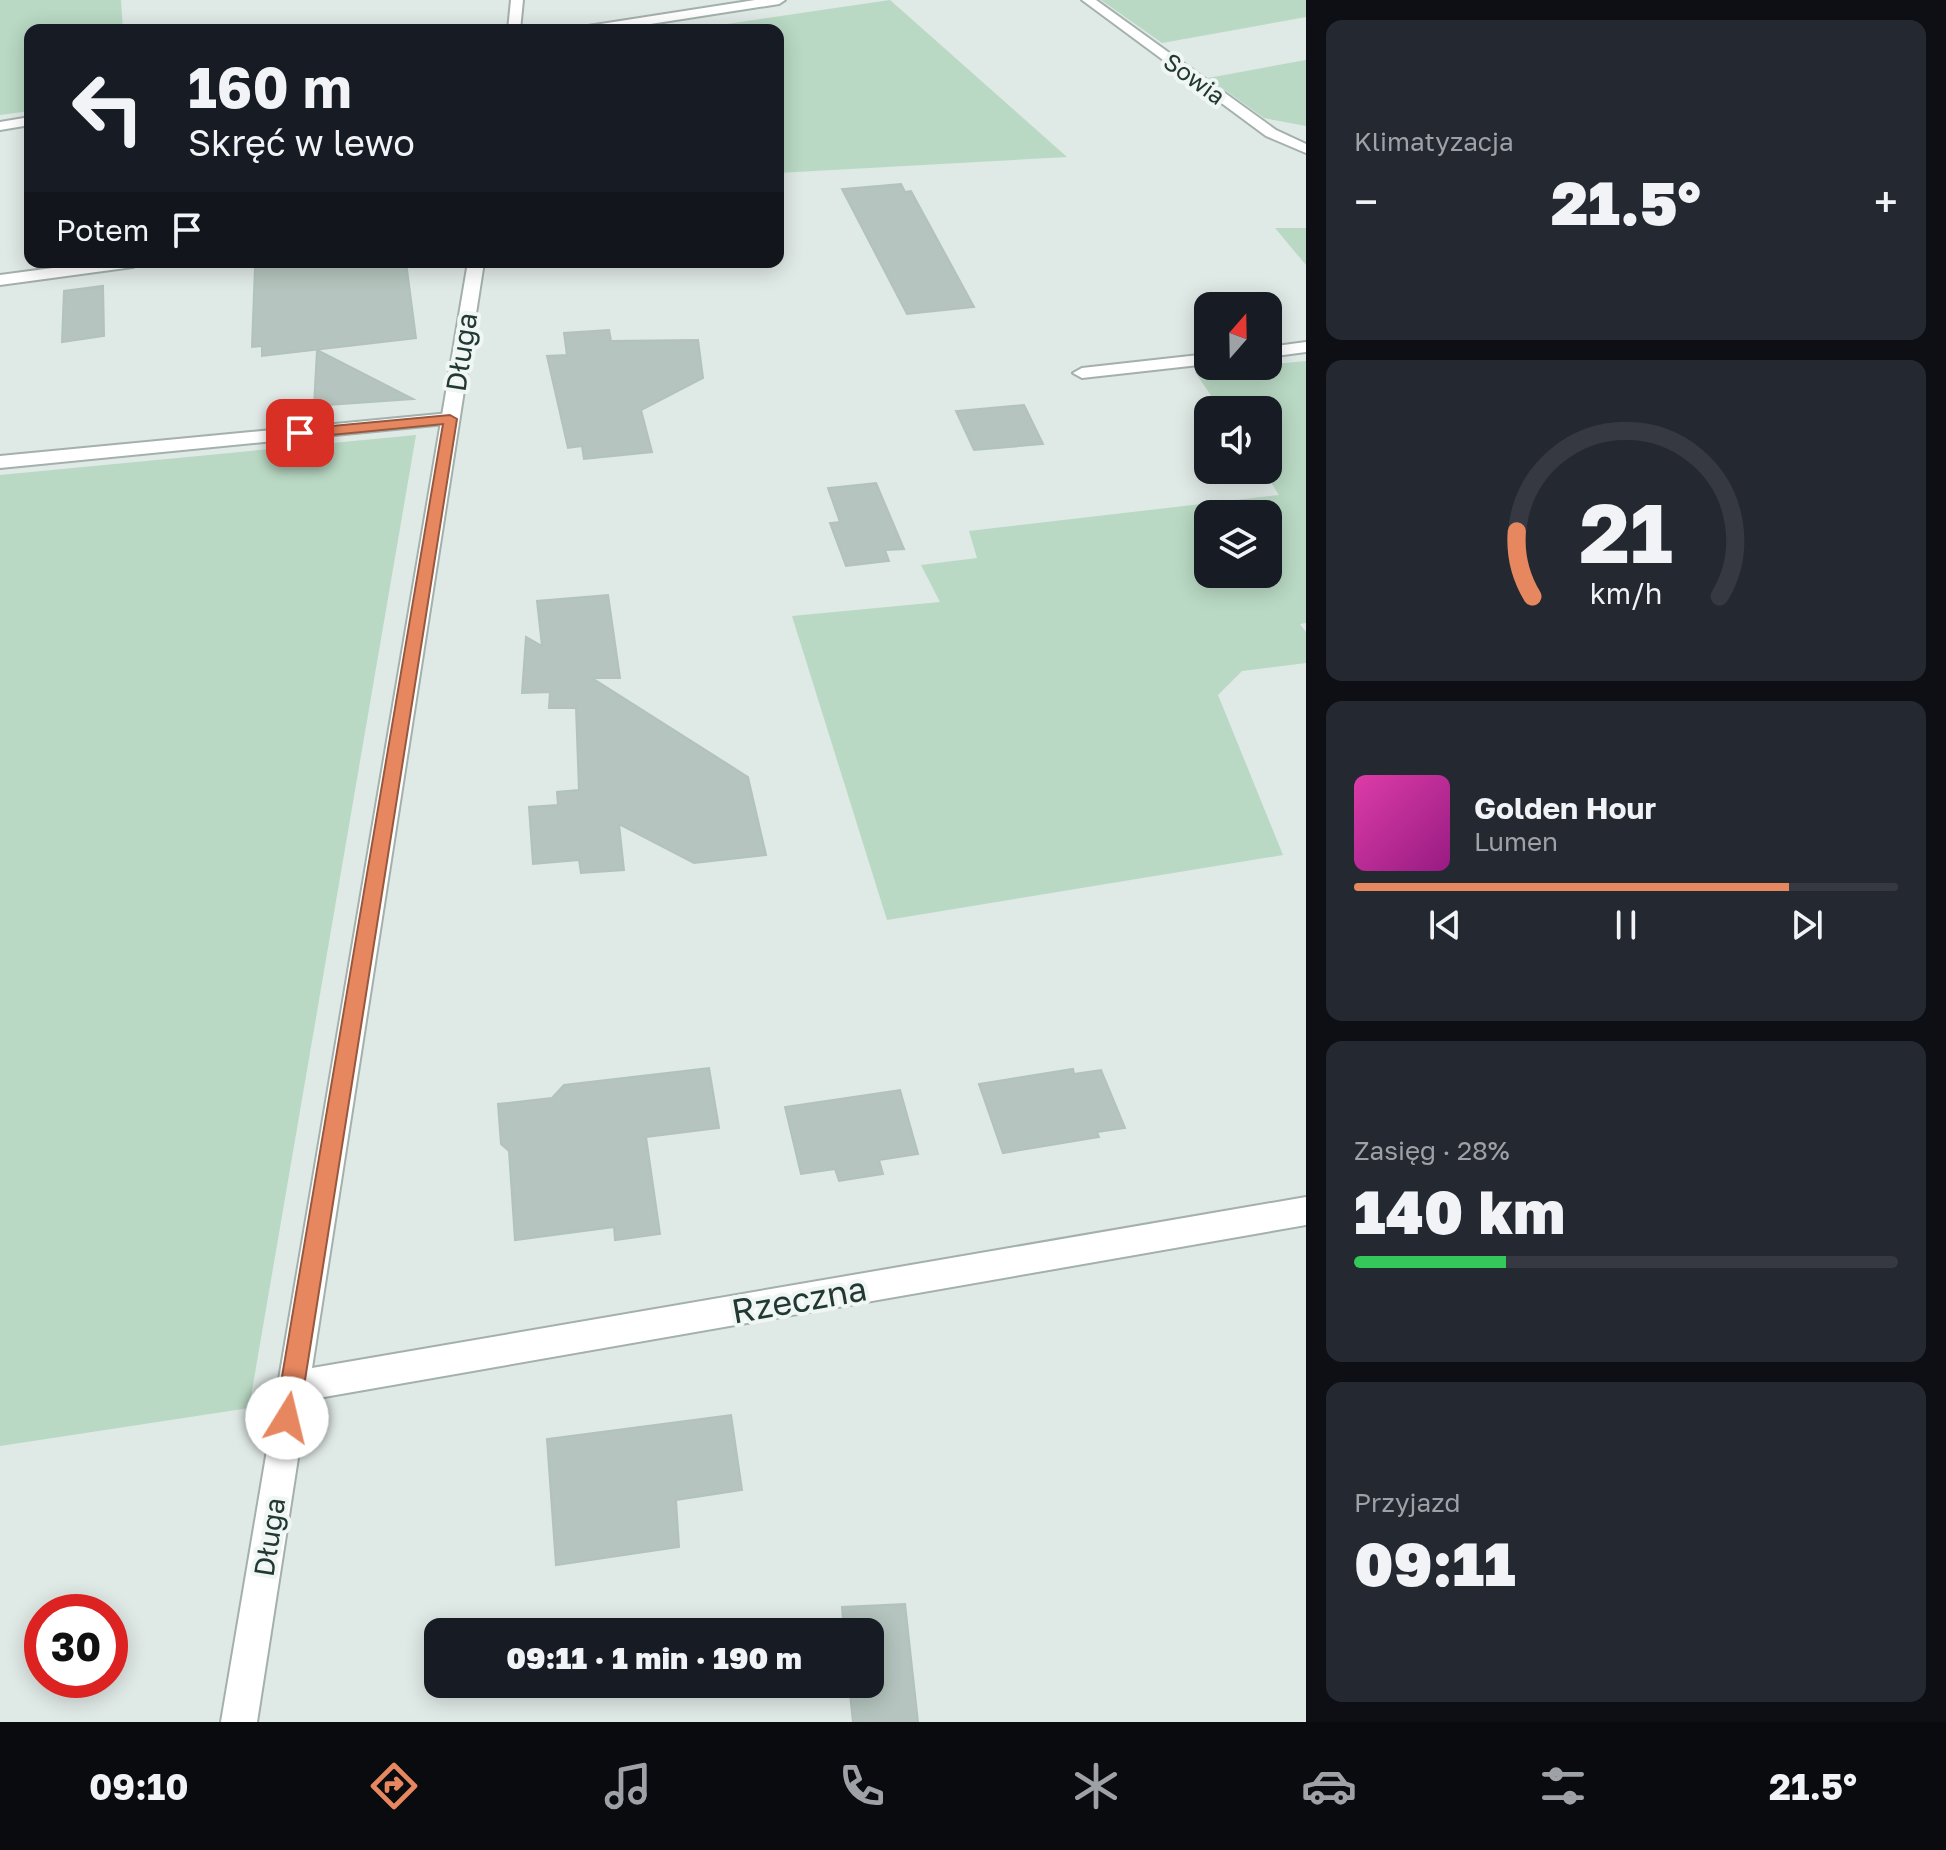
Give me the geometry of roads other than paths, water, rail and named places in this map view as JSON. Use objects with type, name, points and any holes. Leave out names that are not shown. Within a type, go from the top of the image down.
[{"type":"street","points":[[515,24],[517,0]]},
{"type":"street","points":[[626,24],[779,0]]},
{"type":"street","name":"Sowia","points":[[1088,0],[1271,133],[1306,149]]},
{"type":"street","points":[[0,126],[24,122]]},
{"type":"street","points":[[0,280],[89,268]]},
{"type":"street","name":"Długa","points":[[239,1722],[475,268]]},
{"type":"street","points":[[1282,350],[1306,347]]},
{"type":"street","points":[[1082,373],[1194,361]]},
{"type":"street","points":[[0,462],[450,419]]},
{"type":"street","name":"Rzeczna","points":[[292,1387],[1306,1211]]}]
